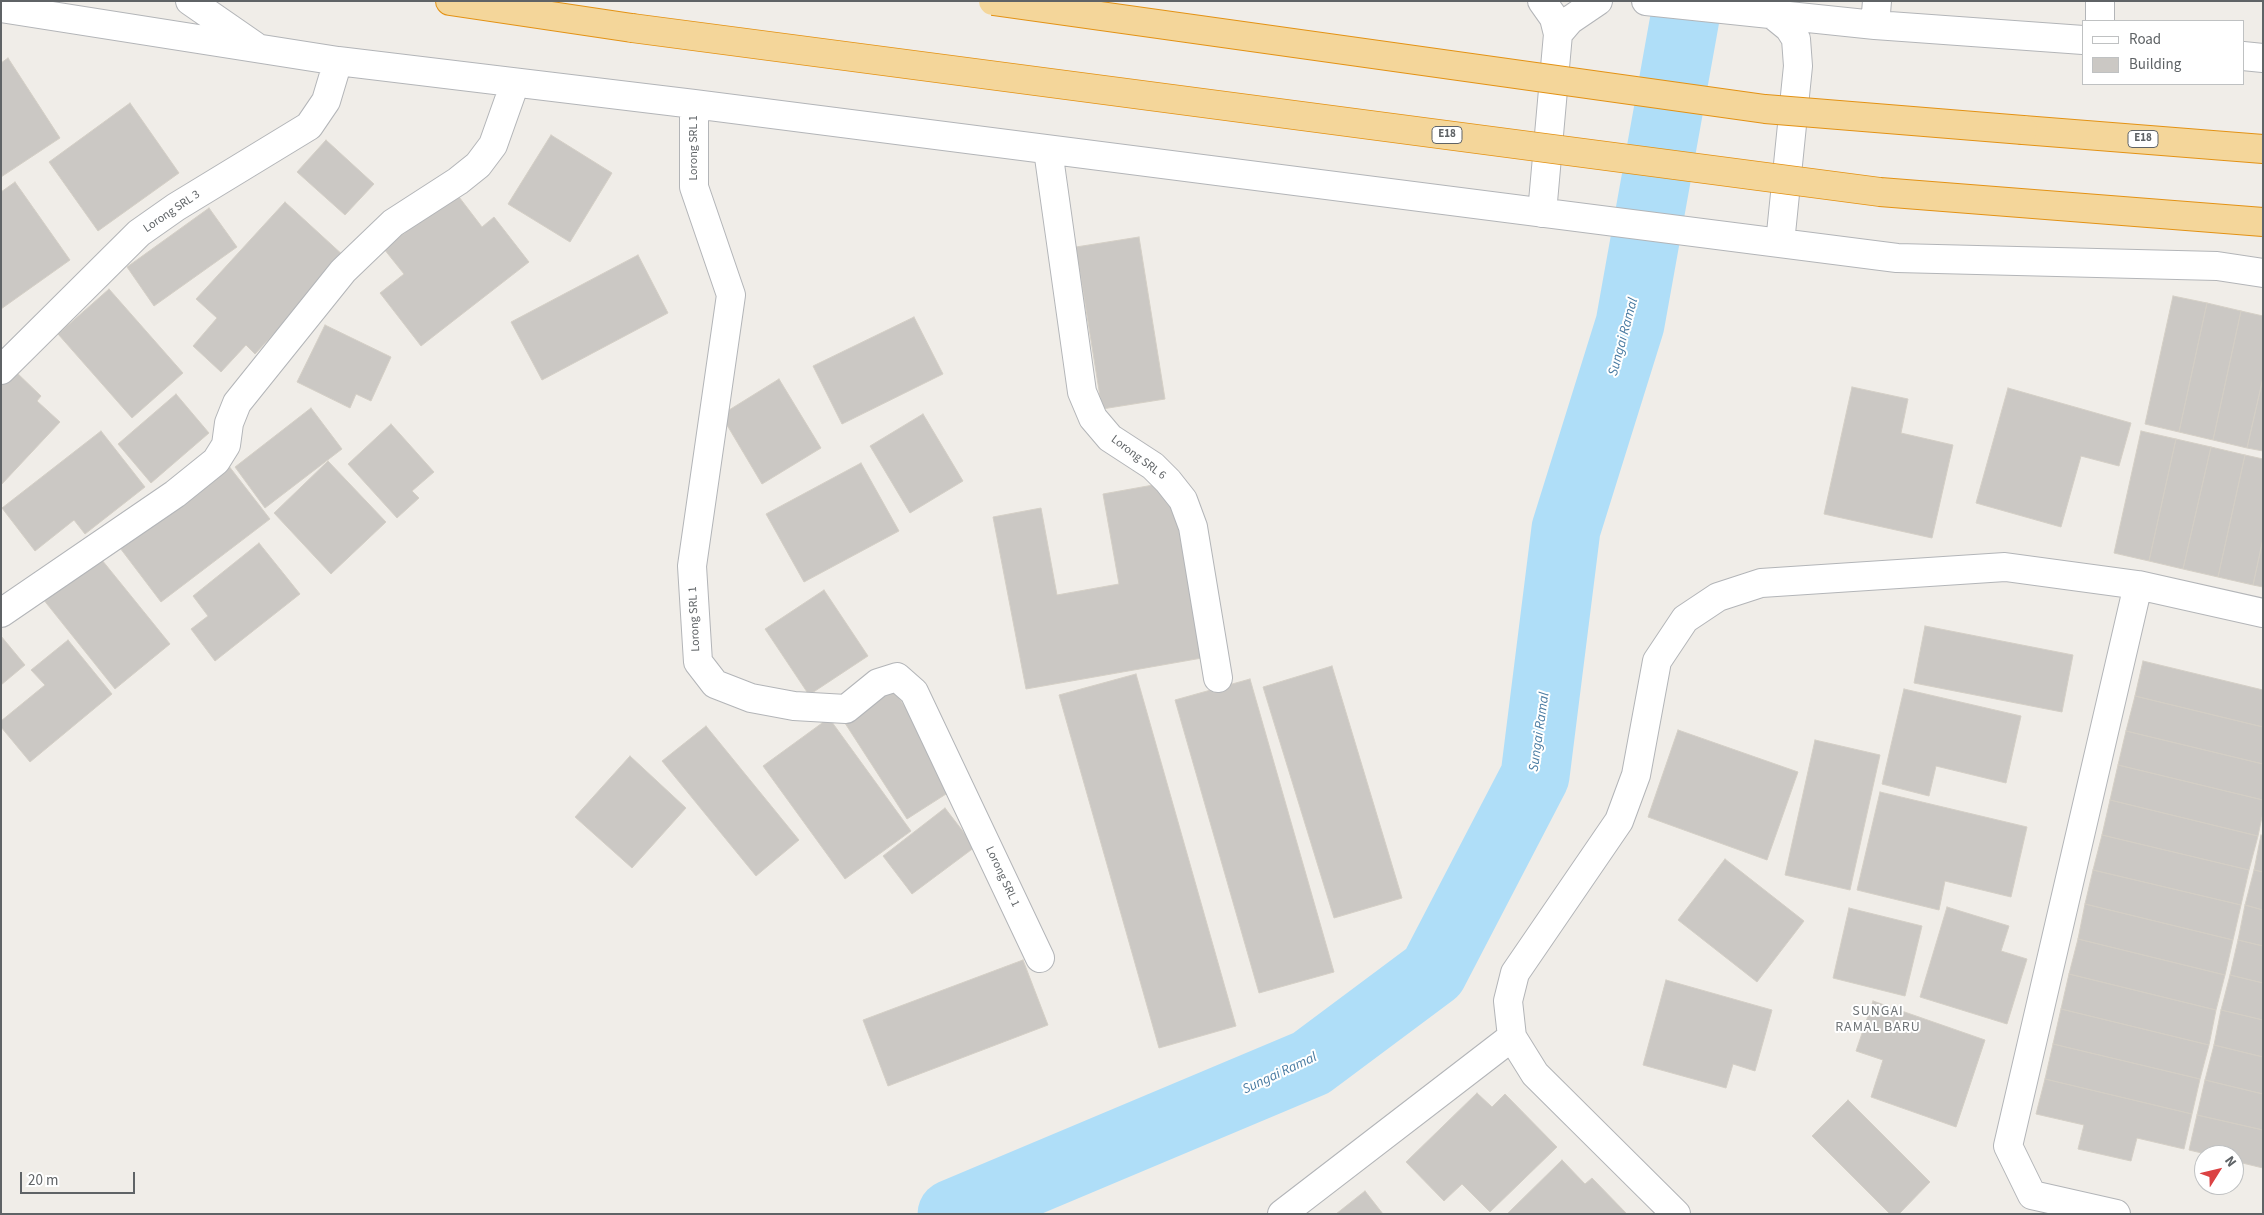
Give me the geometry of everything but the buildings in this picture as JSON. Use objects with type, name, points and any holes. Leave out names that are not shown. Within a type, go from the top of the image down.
[{"type":"highway","name":"E18","points":[[450,1],[632,28],[1880,192],[2263,222]]},
{"type":"highway","name":"E18","points":[[993,1],[1765,109],[2263,149]]},
{"type":"street","points":[[190,1],[261,50]]},
{"type":"street","points":[[1542,1],[1554,18],[1558,34],[1542,213]]},
{"type":"street","points":[[1558,34],[1570,20],[1598,1]]},
{"type":"street","points":[[2100,1],[2100,20]]},
{"type":"street","points":[[1650,2],[1835,22],[1876,13],[2082,40]]},
{"type":"street","points":[[1,8],[338,61],[694,104],[1897,258],[2217,266],[2263,272]]},
{"type":"street","points":[[1773,15],[1789,28],[1796,39],[1798,66],[1780,243]]},
{"type":"street","points":[[1798,66],[1808,40],[1835,22]]},
{"type":"street","points":[[2244,56],[2263,58]]},
{"type":"street","name":"Lorong SRL 3","points":[[1,370],[139,233],[176,207],[309,126],[326,102],[338,61]]},
{"type":"street","points":[[1,613],[174,494],[216,461],[226,445],[229,423],[237,403],[343,271],[393,223],[478,165],[493,145],[516,83]]},
{"type":"street","name":"Lorong SRL 1","points":[[694,104],[694,187],[731,294],[692,566],[698,662],[715,684],[752,698],[794,706],[846,709],[878,683],[897,677],[903,682],[914,692],[1040,958]]},
{"type":"street","name":"Lorong SRL 6","points":[[1048,150],[1082,392],[1092,418],[1110,438],[1153,466],[1183,500],[1193,526],[1218,678]]},
{"type":"street","points":[[1676,1214],[1535,1074],[1512,1037],[1508,1001],[1515,973],[1619,821],[1636,775],[1657,661],[1686,619],[1718,597],[1761,583],[2005,567],[2138,585],[2263,613]]},
{"type":"street","points":[[2116,1214],[2032,1195],[2008,1146],[2138,585]]},
{"type":"street","points":[[1282,1214],[1512,1037]]},
{"type":"waterway","name":"Sungai Ramal","points":[[952,1214],[1311,1063],[1433,972],[1535,776],[1566,529],[1630,324],[1688,1]]},
{"type":"district","name":"SUNGAI RAMAL BARU","points":[[1878,1020]]}]
